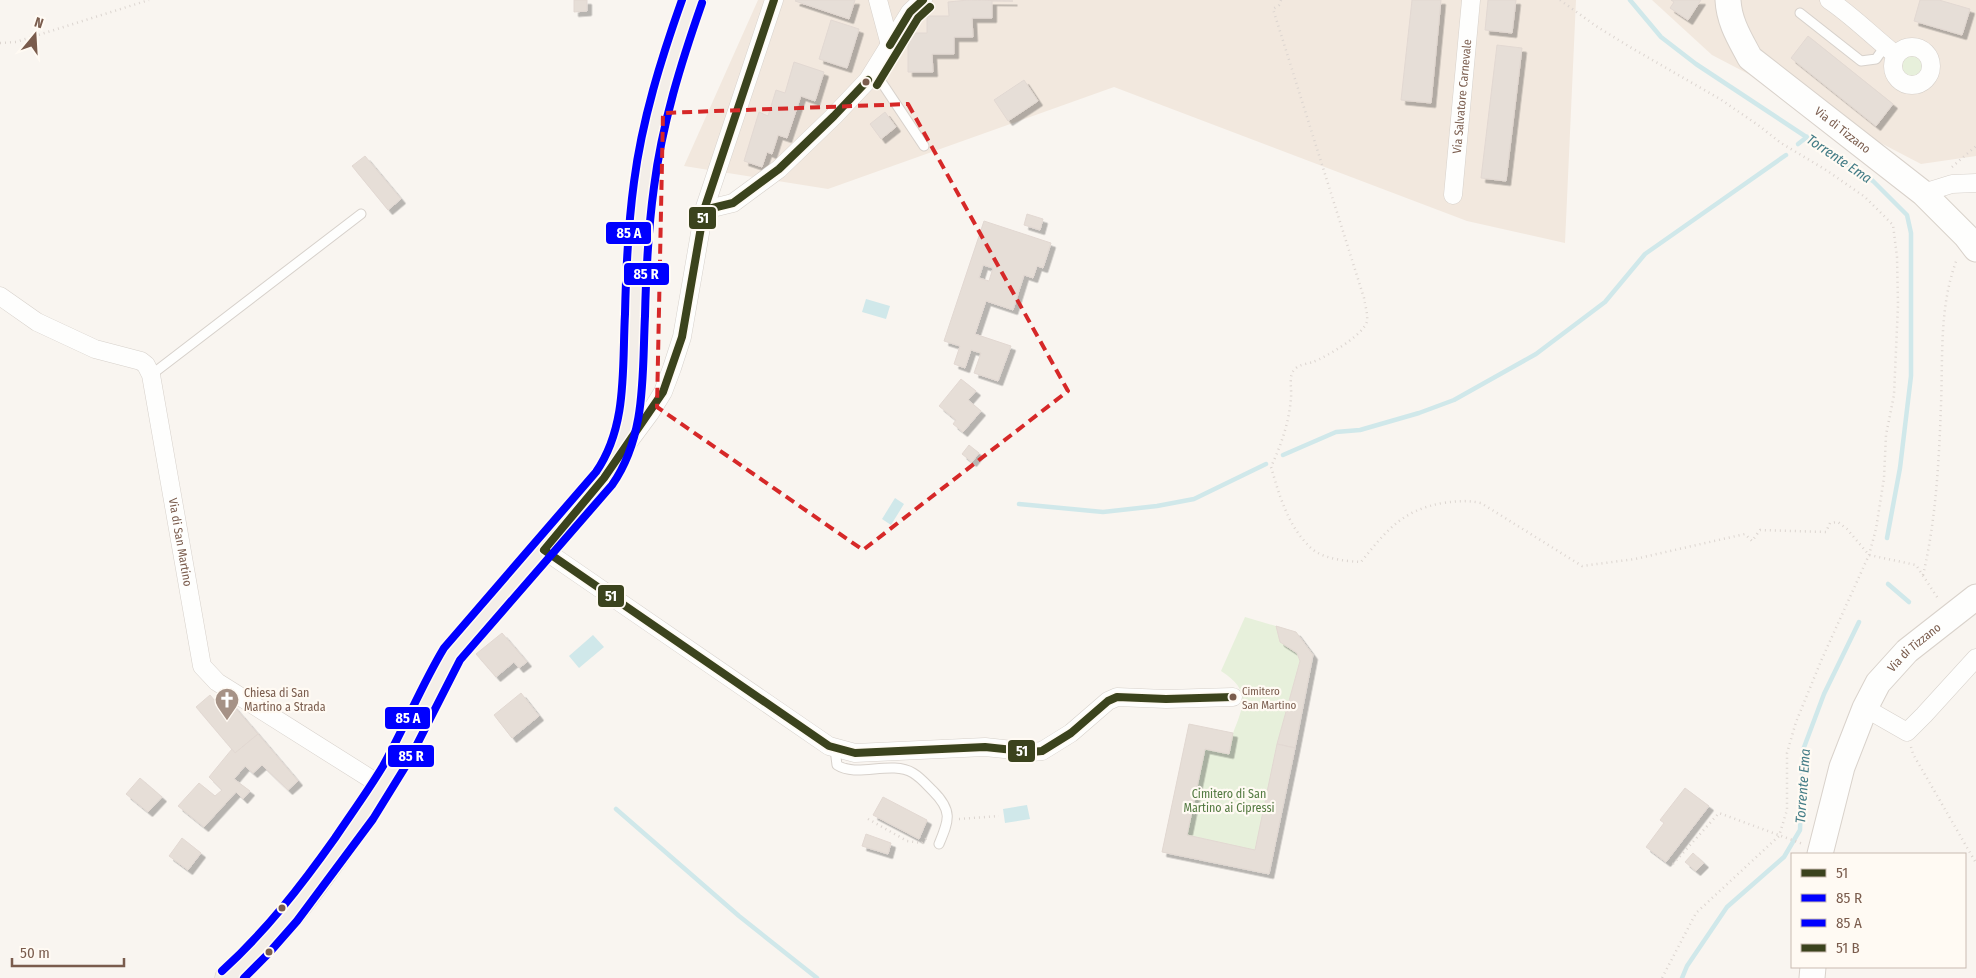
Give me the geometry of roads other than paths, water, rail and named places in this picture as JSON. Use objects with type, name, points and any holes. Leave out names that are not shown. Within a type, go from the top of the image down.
[{"type":"main road","points":[[229,978],[264,946],[291,916],[382,786],[452,654],[544,550],[604,478],[619,454],[628,427],[631,397],[641,210],[645,174],[669,69],[693,0]]},
{"type":"street","points":[[619,454],[650,413],[663,392],[672,368],[682,337],[704,210],[774,0]]},
{"type":"street","points":[[878,0],[890,45]]},
{"type":"street","points":[[704,210],[733,203],[779,169],[868,80],[910,12],[923,0]]},
{"type":"street","name":"Via Salvatore Carnevale","points":[[1454,195],[1471,0]]},
{"type":"street","name":"Via di Tizzano","points":[[1728,0],[1734,30],[1750,58],[1932,190],[1971,243]]},
{"type":"street","points":[[1829,0],[1890,50]]},
{"type":"street","points":[[1932,190],[1952,184],[1976,183]]},
{"type":"street","points":[[0,296],[38,322],[95,349],[141,361],[146,365],[150,375]]},
{"type":"street","name":"Via di San Martino","points":[[150,375],[202,666],[217,682],[382,786]]},
{"type":"street","points":[[544,550],[829,746],[855,753],[984,747],[1032,752],[1042,751],[1071,733],[1108,701],[1117,698],[1233,697]]},
{"type":"street","name":"Via di Tizzano","points":[[1820,852],[1842,767],[1865,708],[1878,683],[1889,669],[1926,635],[1976,597]]},
{"type":"street","points":[[1865,708],[1907,732],[1976,658]]},
{"type":"lane","points":[[1800,13],[1861,61],[1876,59],[1890,50]]},
{"type":"lane","points":[[874,71],[924,146]]},
{"type":"lane","points":[[150,375],[361,214]]},
{"type":"lane","points":[[835,748],[837,765],[845,770],[897,768],[912,772],[944,802],[948,813],[940,841]]},
{"type":"water","points":[[866,299],[890,306],[886,319],[862,312]]},
{"type":"water","points":[[895,498],[904,504],[891,525],[882,519]]},
{"type":"water","points":[[593,635],[604,647],[579,668],[569,656]]},
{"type":"water","points":[[1027,805],[1030,819],[1005,823],[1003,809]]},
{"type":"waterway","name":"Torrente Ema","points":[[1630,0],[1661,37],[1696,64],[1873,181],[1907,215],[1911,233],[1911,376],[1900,468],[1887,538]]},
{"type":"waterway","points":[[1798,144],[1807,137]]},
{"type":"waterway","points":[[1283,455],[1336,432],[1360,430],[1419,413],[1454,400],[1536,354],[1605,302],[1645,254],[1786,155]]},
{"type":"waterway","points":[[1019,504],[1103,512],[1157,506],[1194,499],[1266,464]]},
{"type":"waterway","points":[[1888,584],[1909,602]]},
{"type":"waterway","name":"Torrente Ema","points":[[1682,978],[1687,966],[1727,907],[1784,857],[1800,830],[1803,750],[1824,694],[1859,622]]},
{"type":"waterway","points":[[616,809],[739,916],[817,978]]},
{"type":"place","name":"Cimitero San Martino","points":[[1233,697]]},
{"type":"place","name":"Chiesa di San Martino a Strada","points":[[227,721]]},
{"type":"park label","name":"Cimitero di San Martino ai Cipressi","points":[[1229,801]]}]
